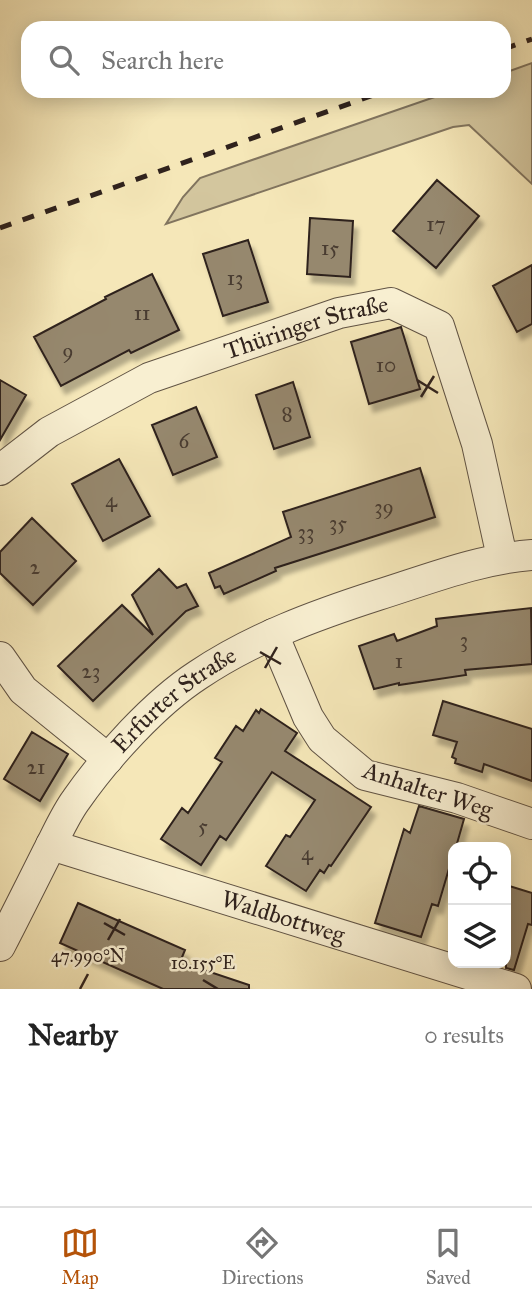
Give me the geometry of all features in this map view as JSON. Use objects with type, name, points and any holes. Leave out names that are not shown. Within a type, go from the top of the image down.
[{"type":"street","name":"Thüringer Straße","points":[[0,470],[48,432],[149,378],[339,313],[391,303],[439,326],[477,444],[502,558]]},
{"type":"street","name":"Erfurter Straße","points":[[0,946],[74,801],[108,759],[158,707],[196,676],[238,650],[354,603],[502,558],[532,555]]},
{"type":"street","name":"Anhalter Weg","points":[[273,634],[308,717],[322,739],[365,775],[457,798],[532,824]]},
{"type":"street","points":[[0,657],[23,690],[108,759]]},
{"type":"street","name":"Waldbottweg","points":[[51,845],[516,989]]},
{"type":"shaded area","points":[[532,63],[532,184],[469,125],[453,127],[166,224],[183,197],[200,178],[432,98],[511,98],[511,70]]},
{"type":"building","points":[[437,180],[479,216],[436,268],[393,231]]},
{"type":"building","points":[[310,218],[353,221],[350,277],[307,274]]},
{"type":"building","points":[[248,240],[268,302],[223,316],[203,254]]},
{"type":"building","points":[[532,265],[532,324],[517,332],[493,286]]},
{"type":"building","points":[[152,274],[179,330],[131,353],[129,350],[61,386],[34,337]]},
{"type":"building","points":[[401,327],[420,389],[369,404],[351,342]]},
{"type":"building","points":[[0,380],[26,395],[0,440]]},
{"type":"building","points":[[293,382],[310,437],[274,449],[256,395]]},
{"type":"building","points":[[196,407],[217,457],[173,475],[152,425]]},
{"type":"building","points":[[119,459],[150,516],[103,541],[72,484]]},
{"type":"building","points":[[420,468],[435,517],[275,568],[276,571],[224,594],[220,586],[215,588],[209,573],[291,537],[283,512]]},
{"type":"building","points":[[32,518],[76,561],[33,605],[0,573],[0,552]]},
{"type":"building","points":[[159,569],[177,588],[186,584],[198,606],[186,611],[93,701],[58,666],[122,605],[153,635],[132,595]]},
{"type":"building","points":[[531,608],[532,664],[465,670],[466,675],[399,683],[374,689],[359,646],[394,634],[397,641],[437,626],[436,619]]},
{"type":"building","points":[[443,701],[532,729],[532,781],[484,764],[482,772],[455,763],[456,759],[452,757],[457,742],[433,735]]},
{"type":"building","points":[[261,709],[297,733],[285,751],[371,807],[331,866],[329,865],[324,873],[320,870],[306,891],[266,866],[286,835],[290,837],[315,800],[272,772],[226,840],[220,836],[201,865],[161,839],[182,808],[188,813],[222,762],[215,758],[236,726],[243,731],[256,710],[259,713]]},
{"type":"building","points":[[32,732],[68,754],[40,801],[4,779]]},
{"type":"building","points":[[419,806],[464,819],[457,842],[448,842],[448,872],[438,906],[432,904],[421,937],[375,923],[404,829],[410,833]]},
{"type":"building","points":[[511,887],[532,893],[532,925],[528,924],[514,970],[506,968],[511,968]]},
{"type":"building","points":[[78,903],[185,950],[180,962],[249,985],[249,989],[163,989],[60,943]]},
{"type":"railway","points":[[511,46],[532,39]]},
{"type":"railway","points":[[0,228],[365,98]]}]
